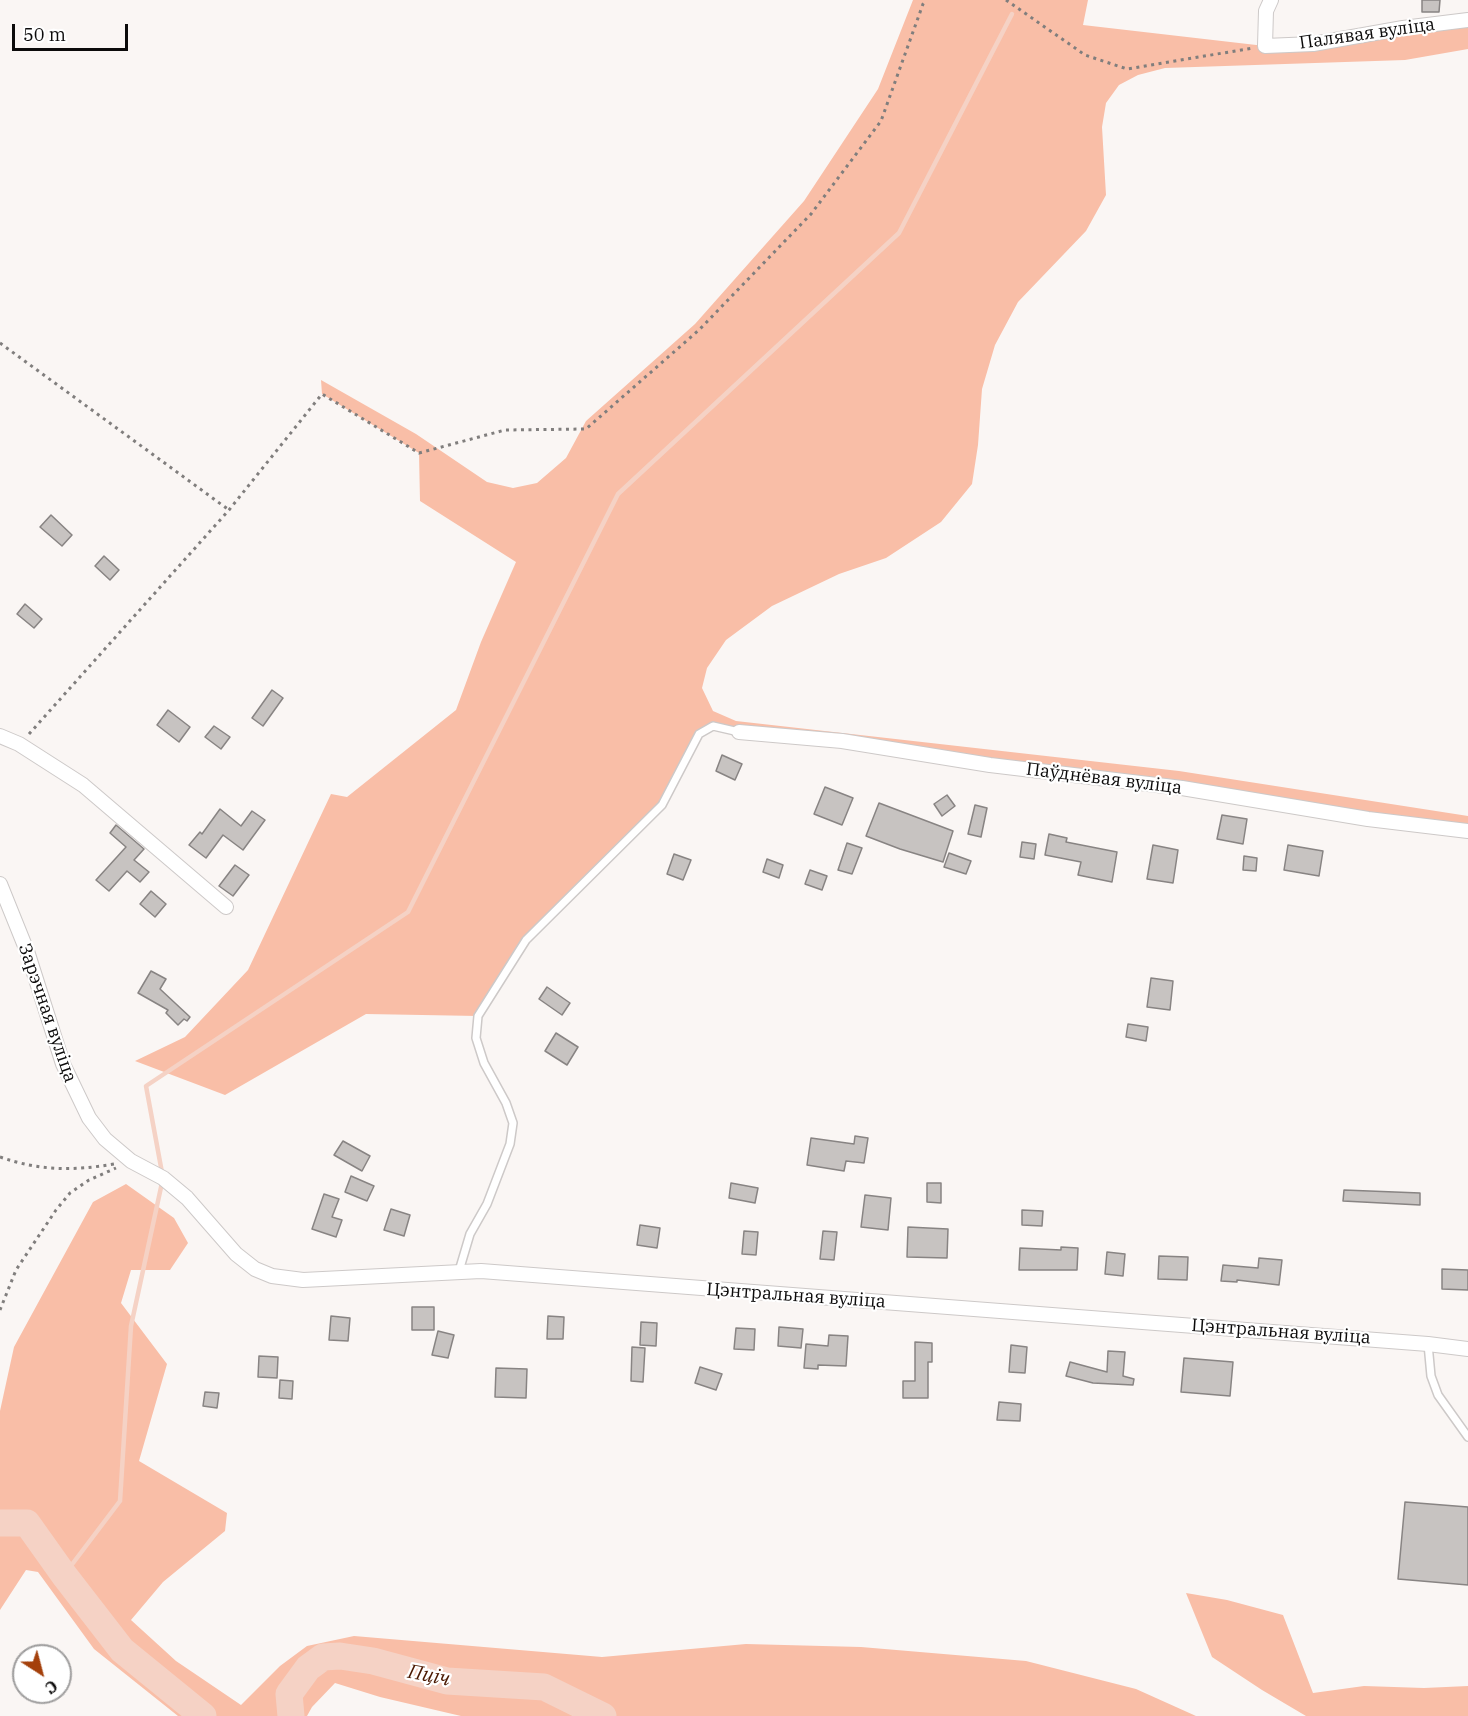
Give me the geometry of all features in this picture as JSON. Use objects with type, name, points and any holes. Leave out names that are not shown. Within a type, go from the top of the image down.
[{"type":"street","points":[[1265,46],[1266,11],[1271,0]]},
{"type":"street","name":"Палявая вуліца","points":[[1265,46],[1313,44],[1403,28],[1468,20]]},
{"type":"street","name":"Паўднёвая вуліца","points":[[739,732],[842,741],[990,765],[1182,788],[1368,819],[1468,831]]},
{"type":"street","points":[[0,736],[19,744],[84,784],[226,907]]},
{"type":"street","name":"Зарэчная вуліца","points":[[0,884],[27,951],[63,1064],[75,1094],[105,1139],[131,1161],[163,1178]]},
{"type":"street","name":"Цэнтральная вуліца","points":[[163,1178],[202,1214],[236,1254],[255,1269],[272,1276],[303,1280],[481,1271],[1428,1344],[1468,1349]]},
{"type":"lane","points":[[459,1271],[470,1234],[487,1204],[510,1144],[513,1123],[506,1103],[484,1063],[476,1038],[478,1016],[526,940],[662,806],[699,734],[713,726],[739,732]]},
{"type":"lane","points":[[1428,1344],[1431,1376],[1438,1395],[1468,1437]]},
{"type":"path","points":[[19,744],[229,510],[322,394],[419,453],[505,430],[586,429],[699,330],[810,214],[881,121],[926,0]]},
{"type":"path","points":[[1006,0],[1085,56],[1127,69],[1265,46]]},
{"type":"path","points":[[0,343],[229,510]]},
{"type":"path","points":[[0,1157],[19,1164],[46,1169],[79,1170],[131,1161]]},
{"type":"path","points":[[0,1310],[16,1270],[70,1193],[89,1180],[131,1161]]},
{"type":"shaded area","points":[[913,0],[1088,0],[1083,25],[1265,46],[1468,20],[1468,49],[1405,60],[1165,68],[1138,75],[1119,85],[1106,103],[1102,127],[1106,195],[1086,231],[1018,302],[995,345],[982,389],[978,445],[972,484],[941,522],[886,558],[839,574],[772,606],[726,640],[707,668],[702,688],[713,711],[736,721],[1179,771],[1468,816],[1468,831],[713,726],[699,734],[662,805],[526,940],[478,1016],[366,1014],[225,1095],[135,1061],[185,1037],[248,970],[331,794],[347,797],[456,710],[481,642],[516,562],[420,501],[419,453],[322,394],[321,380],[416,434],[487,482],[513,488],[537,483],[566,458],[586,421],[695,324],[804,201],[878,89]]},
{"type":"shaded area","points":[[126,1184],[174,1218],[188,1243],[170,1270],[131,1270],[121,1303],[167,1364],[139,1461],[227,1513],[225,1531],[163,1582],[131,1620],[176,1661],[241,1705],[280,1666],[307,1646],[354,1636],[602,1657],[746,1644],[861,1647],[1026,1661],[1136,1689],[1196,1716],[461,1716],[380,1697],[335,1683],[312,1707],[307,1716],[178,1716],[94,1649],[38,1572],[26,1570],[0,1610],[0,1411],[14,1347],[93,1202]]},
{"type":"shaded area","points":[[1186,1593],[1227,1600],[1283,1615],[1313,1693],[1364,1686],[1424,1688],[1468,1686],[1468,1716],[1306,1716],[1212,1657]]},
{"type":"building","points":[[1422,0],[1440,0],[1439,12],[1422,12]]},
{"type":"building","points":[[51,515],[72,535],[62,546],[40,527]]},
{"type":"building","points":[[104,556],[119,570],[110,580],[95,566]]},
{"type":"building","points":[[25,604],[42,619],[34,628],[17,614]]},
{"type":"building","points":[[272,690],[283,698],[263,726],[252,718]]},
{"type":"building","points":[[168,710],[190,727],[179,742],[157,725]]},
{"type":"building","points":[[214,726],[230,737],[221,749],[205,737]]},
{"type":"building","points":[[722,755],[742,764],[735,780],[716,771]]},
{"type":"building","points":[[825,787],[853,798],[842,825],[814,814]]},
{"type":"building","points":[[947,795],[955,806],[942,816],[934,804]]},
{"type":"building","points":[[879,803],[953,831],[943,862],[866,836]]},
{"type":"building","points":[[975,805],[987,808],[981,837],[968,834]]},
{"type":"building","points":[[220,809],[241,826],[252,811],[265,820],[243,850],[223,835],[206,858],[189,845],[200,832],[202,834]]},
{"type":"building","points":[[1222,815],[1247,819],[1243,844],[1217,839]]},
{"type":"building","points":[[116,825],[144,849],[134,860],[149,872],[140,882],[127,871],[109,891],[96,880],[126,847],[110,833]]},
{"type":"building","points":[[1049,834],[1067,838],[1066,842],[1117,852],[1112,882],[1078,875],[1081,862],[1045,855]]},
{"type":"building","points":[[1022,842],[1036,844],[1034,859],[1020,857]]},
{"type":"building","points":[[847,843],[862,848],[852,874],[838,870]]},
{"type":"building","points":[[1153,845],[1178,850],[1173,883],[1147,879]]},
{"type":"building","points":[[1288,845],[1323,851],[1319,876],[1284,870]]},
{"type":"building","points":[[949,853],[971,861],[966,874],[944,867]]},
{"type":"building","points":[[674,854],[691,860],[683,880],[667,874]]},
{"type":"building","points":[[1244,856],[1257,858],[1256,871],[1243,870]]},
{"type":"building","points":[[767,859],[783,865],[779,878],[763,872]]},
{"type":"building","points":[[235,865],[249,875],[233,896],[219,886]]},
{"type":"building","points":[[810,870],[827,876],[822,890],[805,884]]},
{"type":"building","points":[[151,891],[166,904],[155,917],[140,904]]},
{"type":"building","points":[[151,971],[166,979],[160,989],[190,1017],[187,1021],[184,1019],[178,1025],[166,1013],[168,1010],[138,993]]},
{"type":"building","points":[[1151,978],[1173,981],[1170,1010],[1147,1007]]},
{"type":"building","points":[[547,987],[570,1003],[562,1015],[539,999]]},
{"type":"building","points":[[1128,1024],[1148,1027],[1146,1041],[1126,1037]]},
{"type":"building","points":[[556,1033],[578,1047],[567,1065],[545,1051]]},
{"type":"building","points":[[855,1136],[868,1138],[864,1163],[846,1161],[844,1171],[807,1165],[811,1138],[854,1144]]},
{"type":"building","points":[[343,1141],[370,1156],[362,1171],[334,1155]]},
{"type":"building","points":[[351,1176],[374,1186],[367,1201],[345,1192]]},
{"type":"building","points":[[731,1183],[758,1188],[755,1203],[729,1198]]},
{"type":"building","points":[[927,1183],[941,1183],[941,1203],[927,1202]]},
{"type":"building","points":[[1344,1190],[1420,1193],[1420,1205],[1343,1201]]},
{"type":"building","points":[[324,1194],[339,1199],[332,1217],[342,1220],[336,1237],[312,1229]]},
{"type":"building","points":[[865,1195],[891,1198],[888,1230],[861,1227]]},
{"type":"building","points":[[391,1209],[410,1215],[404,1236],[384,1230]]},
{"type":"building","points":[[1022,1210],[1043,1211],[1042,1226],[1022,1225]]},
{"type":"building","points":[[640,1225],[660,1228],[657,1248],[637,1245]]},
{"type":"building","points":[[908,1227],[948,1229],[947,1258],[907,1257]]},
{"type":"building","points":[[744,1231],[758,1232],[756,1255],[742,1254]]},
{"type":"building","points":[[823,1231],[837,1232],[834,1260],[820,1259]]},
{"type":"building","points":[[1061,1247],[1078,1248],[1077,1270],[1019,1270],[1020,1248],[1061,1250]]},
{"type":"building","points":[[1107,1252],[1125,1254],[1123,1276],[1105,1274]]},
{"type":"building","points":[[1159,1256],[1188,1257],[1187,1280],[1158,1279]]},
{"type":"building","points":[[1259,1258],[1282,1260],[1279,1285],[1237,1280],[1237,1282],[1221,1281],[1223,1265],[1258,1268]]},
{"type":"building","points":[[1442,1269],[1468,1270],[1468,1290],[1442,1289]]},
{"type":"building","points":[[412,1307],[434,1307],[434,1330],[412,1330]]},
{"type":"building","points":[[331,1316],[350,1318],[348,1341],[329,1340]]},
{"type":"building","points":[[548,1316],[564,1317],[563,1339],[547,1339]]},
{"type":"building","points":[[641,1322],[657,1323],[656,1346],[640,1345]]},
{"type":"building","points":[[779,1327],[803,1329],[801,1348],[778,1346]]},
{"type":"building","points":[[736,1328],[755,1329],[754,1350],[734,1349]]},
{"type":"building","points":[[438,1331],[454,1335],[448,1358],[432,1355]]},
{"type":"building","points":[[829,1335],[848,1336],[846,1366],[818,1365],[818,1369],[804,1368],[806,1344],[828,1346]]},
{"type":"building","points":[[915,1342],[932,1343],[932,1362],[928,1362],[928,1398],[903,1398],[903,1381],[915,1381]]},
{"type":"building","points":[[1011,1345],[1027,1347],[1025,1373],[1009,1372]]},
{"type":"building","points":[[632,1347],[645,1348],[643,1382],[631,1381]]},
{"type":"building","points":[[1108,1351],[1125,1352],[1123,1376],[1134,1379],[1133,1385],[1093,1383],[1066,1376],[1070,1362],[1107,1372]]},
{"type":"building","points":[[259,1356],[278,1357],[277,1378],[258,1377]]},
{"type":"building","points":[[1184,1358],[1233,1362],[1230,1396],[1181,1392]]},
{"type":"building","points":[[700,1367],[722,1374],[716,1390],[695,1383]]},
{"type":"building","points":[[496,1368],[527,1369],[526,1398],[495,1397]]},
{"type":"building","points":[[280,1380],[293,1381],[292,1399],[279,1398]]},
{"type":"building","points":[[205,1392],[219,1393],[217,1408],[203,1406]]},
{"type":"building","points":[[999,1402],[1021,1404],[1020,1421],[997,1420]]},
{"type":"building","points":[[1405,1502],[1468,1507],[1468,1585],[1398,1579]]},
{"type":"waterway","points":[[64,1575],[120,1501],[131,1326],[163,1178],[146,1086],[408,912],[618,494],[899,233],[1012,14]]},
{"type":"waterway","name":"Пціч","points":[[0,1523],[27,1523],[122,1650],[203,1716]]},
{"type":"waterway","name":"Пціч","points":[[291,1716],[289,1694],[308,1668],[323,1657],[340,1656],[373,1661],[447,1681],[544,1687],[603,1716]]}]
